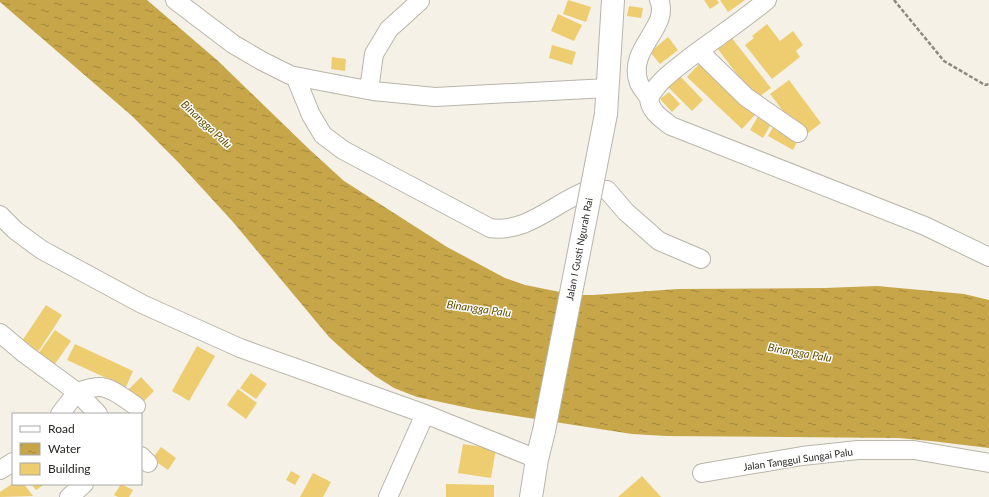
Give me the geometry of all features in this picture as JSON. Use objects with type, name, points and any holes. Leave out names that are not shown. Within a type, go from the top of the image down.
[{"type":"main road","name":"Jalan I Gusti Ngurah Rai","points":[[531,497],[537,459],[544,431],[606,114],[614,0]]},
{"type":"street","points":[[175,0],[233,44],[262,61],[295,76],[369,90],[435,97],[608,88]]},
{"type":"street","points":[[659,0],[662,12],[659,22],[646,41],[637,65],[639,83],[649,98],[652,109],[657,116],[671,126],[925,226],[989,257]]},
{"type":"street","points":[[649,98],[661,82],[699,51],[736,25],[767,0]]},
{"type":"street","points":[[369,90],[374,54],[389,29],[420,1]]},
{"type":"street","points":[[699,51],[746,97],[798,133]]},
{"type":"street","points":[[295,76],[311,115],[323,136],[343,150],[490,228],[501,230],[516,227],[533,220],[557,205],[592,189],[607,190],[626,212],[659,241],[701,260]]},
{"type":"street","points":[[0,215],[16,231],[42,250],[142,304],[240,348],[425,414],[537,459]]},
{"type":"street","points":[[0,333],[25,354],[77,392],[97,413]]},
{"type":"street","points":[[61,413],[77,392],[98,387],[112,390],[136,406]]},
{"type":"street","points":[[388,497],[425,414]]},
{"type":"street","name":"Jalan Tanggul Sungai Palu","points":[[702,473],[802,456],[858,450],[914,450],[989,463]]},
{"type":"street","points":[[0,470],[12,463]]},
{"type":"street","points":[[69,497],[83,485]]},
{"type":"path","points":[[894,0],[944,61],[986,85],[989,84]]},
{"type":"water","name":"Binangga Palu","points":[[0,0],[147,0],[217,60],[344,181],[447,247],[505,278],[525,285],[575,295],[678,289],[824,288],[877,286],[964,294],[989,300],[989,448],[899,438],[666,436],[632,434],[478,410],[417,397],[394,388],[375,376],[329,337],[233,222],[179,163],[132,116],[0,2]]},
{"type":"building","points":[[568,0],[591,7],[586,22],[563,14]]},
{"type":"building","points":[[704,0],[717,0],[719,3],[710,9]]},
{"type":"building","points":[[720,0],[745,0],[728,12]]},
{"type":"building","points":[[629,6],[643,8],[641,18],[627,16]]},
{"type":"building","points":[[558,14],[582,25],[574,41],[551,31]]},
{"type":"building","points":[[767,24],[780,41],[793,31],[803,45],[796,51],[800,57],[772,79],[745,45],[754,38],[752,36]]},
{"type":"building","points":[[668,37],[678,50],[660,64],[650,52]]},
{"type":"building","points":[[731,37],[771,88],[756,99],[717,48]]},
{"type":"building","points":[[552,45],[576,52],[572,65],[549,58]]},
{"type":"building","points":[[332,57],[346,59],[345,71],[331,69]]},
{"type":"building","points":[[700,63],[755,115],[742,129],[687,77]]},
{"type":"building","points":[[679,75],[703,100],[692,111],[667,86]]},
{"type":"building","points":[[789,80],[821,123],[803,137],[770,94]]},
{"type":"building","points":[[669,92],[680,104],[672,112],[660,99]]},
{"type":"building","points":[[760,113],[773,121],[763,138],[750,130]]},
{"type":"building","points":[[775,124],[799,138],[793,150],[768,136]]},
{"type":"building","points":[[46,305],[62,315],[38,352],[22,341]]},
{"type":"building","points":[[55,330],[71,341],[52,368],[36,357]]},
{"type":"building","points":[[75,344],[133,371],[126,387],[67,360]]},
{"type":"building","points":[[197,346],[215,356],[189,401],[172,391]]},
{"type":"building","points":[[251,373],[267,384],[256,399],[240,388]]},
{"type":"building","points":[[141,377],[154,391],[140,405],[127,391]]},
{"type":"building","points":[[238,389],[257,403],[246,419],[227,405]]},
{"type":"building","points":[[463,444],[496,449],[491,478],[458,473]]},
{"type":"building","points":[[161,447],[176,458],[168,470],[152,459]]},
{"type":"building","points":[[291,471],[300,476],[295,485],[286,480]]},
{"type":"building","points":[[313,473],[331,482],[323,497],[300,497]]},
{"type":"building","points":[[642,476],[661,497],[618,497]]},
{"type":"building","points":[[12,484],[25,485],[33,496],[0,497],[0,492]]},
{"type":"building","points":[[446,484],[494,485],[494,497],[446,497]]},
{"type":"building","points":[[32,485],[44,485],[36,490]]},
{"type":"building","points":[[120,485],[133,490],[129,497],[118,497],[114,495]]}]
